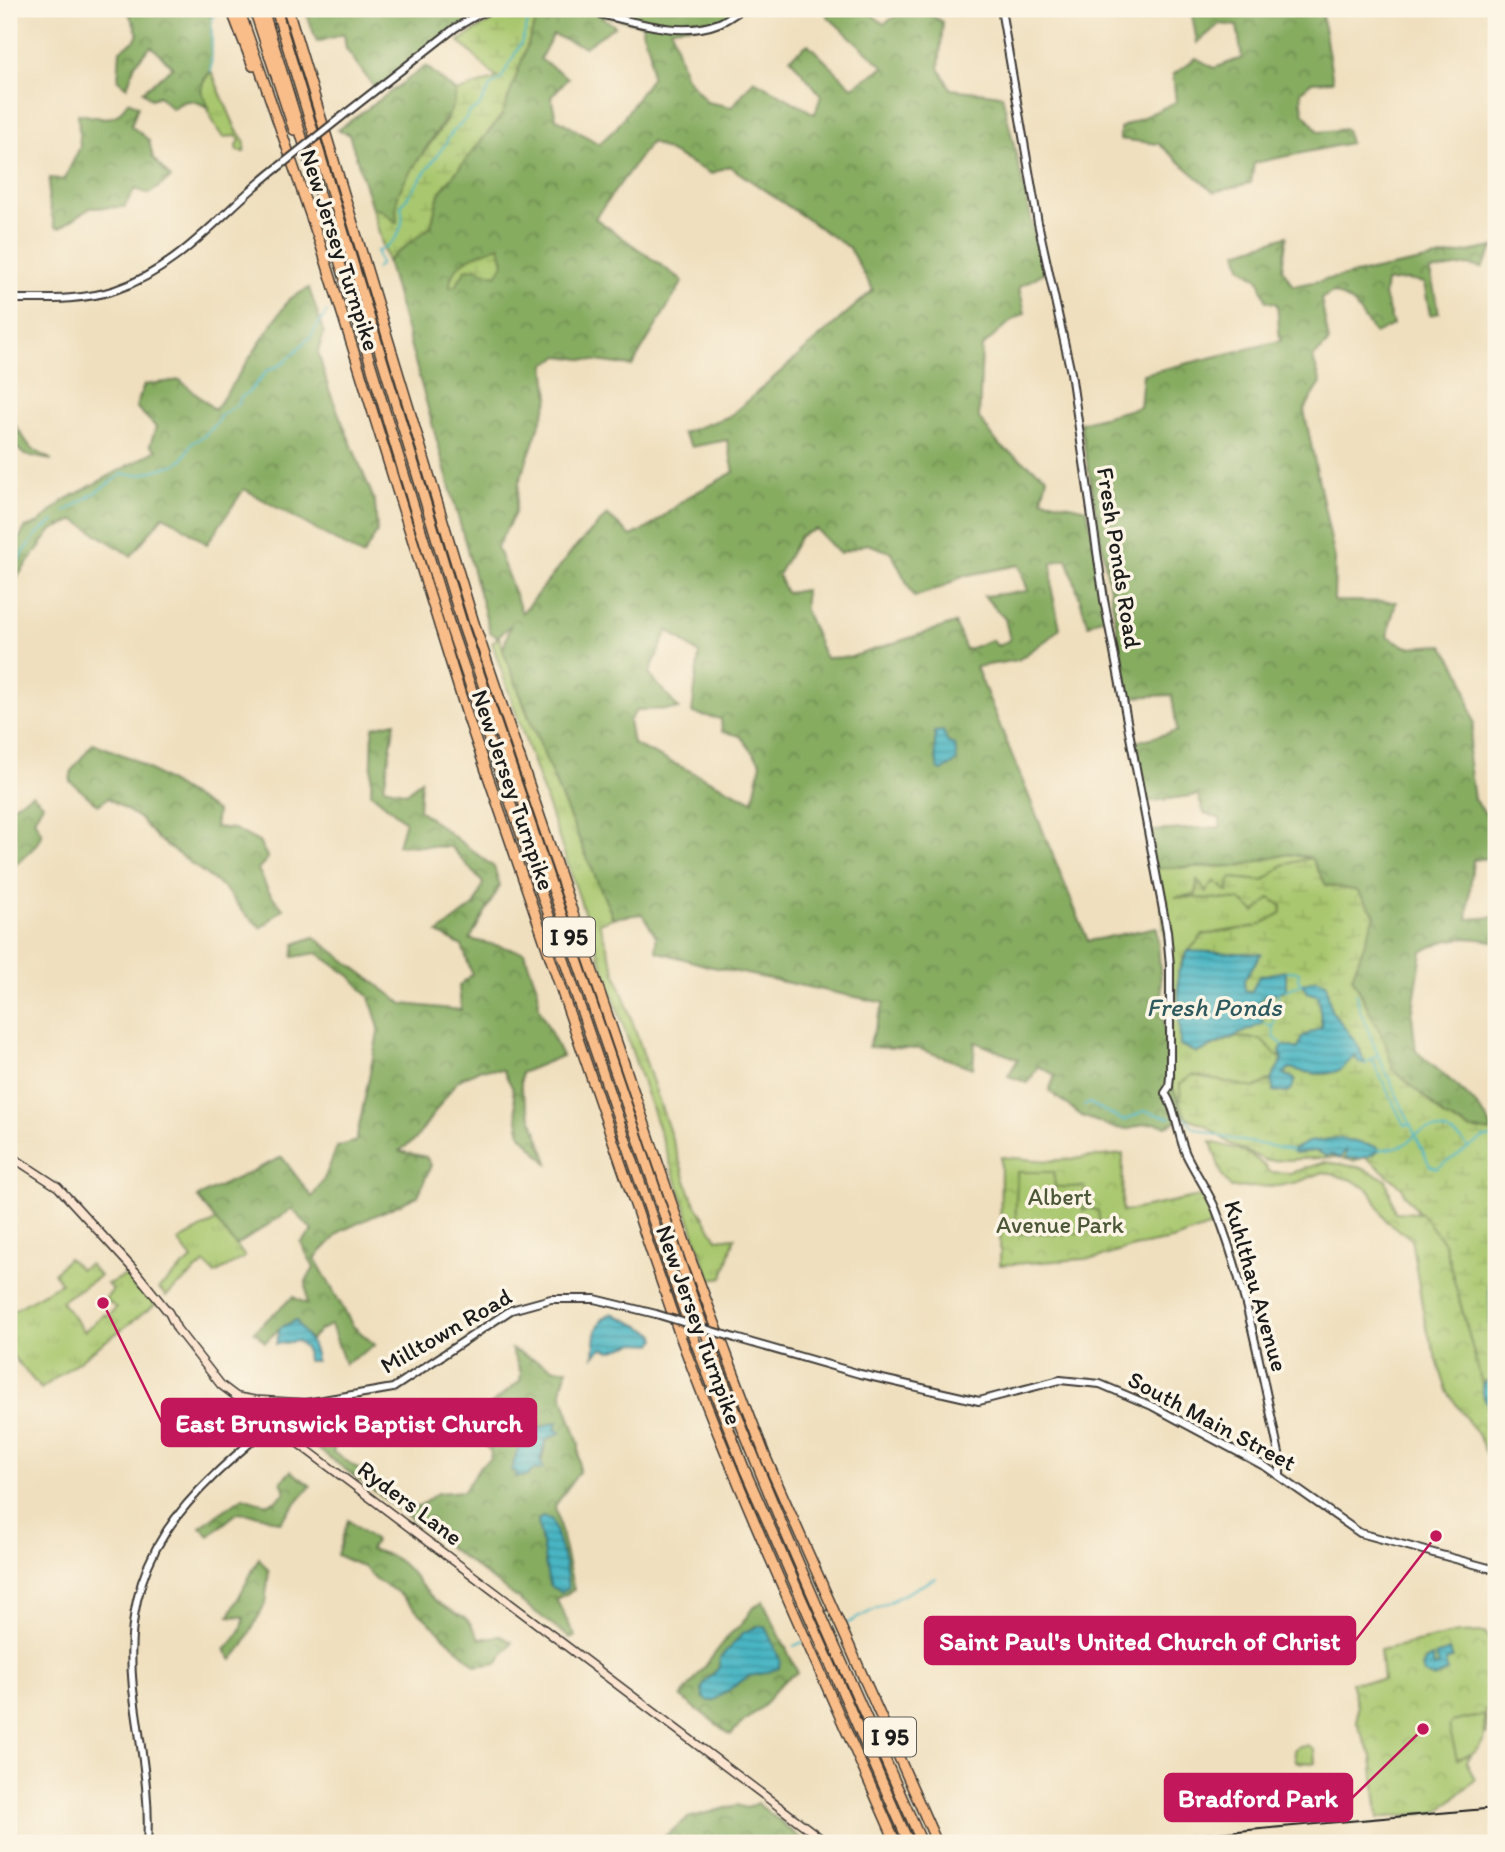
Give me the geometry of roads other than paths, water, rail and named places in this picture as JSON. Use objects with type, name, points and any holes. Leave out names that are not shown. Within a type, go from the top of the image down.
[{"type":"highway","points":[[232,9],[321,246]]},
{"type":"highway","name":"New Jersey Turnpike","points":[[239,9],[321,246],[440,632],[663,1288],[714,1424],[896,1843]]},
{"type":"highway","points":[[254,9],[334,242]]},
{"type":"highway","name":"New Jersey Turnpike","points":[[263,9],[451,629],[691,1331],[744,1468],[909,1843]]},
{"type":"highway","name":"New Jersey Turnpike","points":[[276,9],[463,626],[687,1282],[755,1461],[922,1843]]},
{"type":"highway","name":"New Jersey Turnpike","points":[[288,9],[462,586],[729,1365],[766,1458],[937,1843]]},
{"type":"main road","name":"Ryders Lane","points":[[9,1155],[58,1187],[160,1301],[210,1374],[236,1396],[827,1843]]},
{"type":"main road","points":[[236,1396],[254,1400],[306,1402]]},
{"type":"street","points":[[9,299],[92,295],[114,291],[153,274],[200,237],[245,193],[455,28],[494,9]]},
{"type":"street","points":[[574,9],[637,24],[688,29],[719,23],[743,9]]},
{"type":"street","name":"Fresh Ponds Road","points":[[1001,9],[1036,212],[1071,373],[1104,600],[1167,931],[1170,1028],[1169,1087],[1165,1093],[1174,1113]]},
{"type":"street","name":"Kuhlthau Avenue","points":[[1174,1113],[1187,1156],[1217,1212],[1249,1315],[1280,1458],[1280,1476]]},
{"type":"street","name":"Milltown Road","points":[[147,1843],[146,1800],[131,1665],[134,1618],[144,1577],[158,1542],[186,1503],[291,1408],[306,1402],[393,1388],[511,1310],[551,1298],[595,1298],[735,1338]]},
{"type":"street","name":"South Main Street","points":[[735,1338],[841,1370],[979,1401],[1060,1380],[1100,1384],[1152,1406],[1231,1447],[1280,1476],[1360,1533],[1496,1570]]},
{"type":"water","points":[[943,731],[948,743],[955,745],[957,761],[942,771],[938,769],[935,732]]},
{"type":"water","name":"Fresh Ponds","points":[[1188,951],[1261,954],[1244,980],[1245,990],[1251,993],[1259,976],[1286,971],[1286,990],[1265,996],[1250,1011],[1249,1019],[1259,1016],[1264,1023],[1197,1053],[1180,1045],[1178,973]]},
{"type":"water","points":[[1316,979],[1326,983],[1331,1010],[1358,1045],[1365,1064],[1359,1063],[1355,1055],[1341,1069],[1333,1072],[1309,1073],[1290,1068],[1284,1074],[1295,1079],[1292,1089],[1287,1093],[1274,1091],[1271,1080],[1282,1060],[1280,1051],[1283,1045],[1298,1049],[1302,1037],[1322,1027],[1318,996],[1307,992],[1302,984]]},
{"type":"water","points":[[1338,1138],[1377,1147],[1379,1150],[1367,1156],[1346,1158],[1346,1150],[1340,1158],[1316,1151],[1295,1153],[1292,1150],[1308,1142]]},
{"type":"water","points":[[1485,1243],[1496,1252],[1496,1422],[1482,1392],[1482,1384],[1493,1378]]},
{"type":"water","points":[[612,1313],[654,1333],[656,1339],[653,1344],[636,1343],[611,1351],[602,1348],[594,1356],[598,1326]]},
{"type":"water","points":[[296,1320],[311,1344],[316,1361],[307,1361],[306,1349],[297,1341],[276,1344],[280,1328]]},
{"type":"water","points":[[558,1422],[555,1429],[561,1432],[544,1443],[540,1459],[543,1469],[533,1470],[527,1476],[516,1477],[517,1472],[512,1471],[521,1444],[532,1432]]},
{"type":"water","points":[[542,1516],[552,1520],[565,1564],[568,1589],[561,1592],[551,1586],[548,1579],[538,1521]]},
{"type":"water","points":[[759,1626],[766,1628],[780,1660],[779,1668],[749,1676],[714,1700],[704,1698],[702,1688],[719,1667],[720,1658],[744,1632]]},
{"type":"water","points":[[1449,1650],[1453,1658],[1445,1662],[1448,1671],[1434,1678],[1424,1674],[1422,1667],[1426,1660],[1432,1657],[1434,1667],[1438,1665],[1435,1656]]},
{"type":"waterway","points":[[376,269],[380,265],[377,251],[390,244],[401,227],[401,206],[452,132],[465,120],[469,112],[478,108],[491,86],[501,79],[537,9]]},
{"type":"waterway","points":[[211,71],[212,18],[223,10]]},
{"type":"waterway","points":[[65,512],[123,474],[139,475],[176,464],[183,459],[192,443],[204,436],[220,416],[238,404],[241,397],[248,393],[267,371],[284,363],[311,336],[327,312]]},
{"type":"waterway","points":[[9,573],[37,534],[54,521]]},
{"type":"waterway","points":[[1286,971],[1299,972],[1298,979],[1302,984],[1286,990]]},
{"type":"waterway","points":[[1273,1027],[1278,1008],[1278,992]]},
{"type":"waterway","points":[[1356,993],[1378,1055],[1430,1166],[1437,1168],[1484,1138],[1496,1138]]},
{"type":"waterway","points":[[1264,1023],[1273,1027],[1274,1037],[1283,1045]]},
{"type":"waterway","points":[[1365,1064],[1377,1055]]},
{"type":"waterway","points":[[1372,1059],[1404,1125],[1410,1125]]},
{"type":"waterway","points":[[1084,1106],[1089,1103],[1124,1121],[1144,1111],[1170,1118]]},
{"type":"waterway","points":[[1184,1118],[1193,1127],[1226,1138],[1292,1150]]},
{"type":"waterway","points":[[1379,1150],[1400,1146],[1417,1134],[1432,1129],[1446,1131],[1458,1137],[1468,1147]]},
{"type":"waterway","points":[[844,1625],[936,1578]]},
{"type":"waterway","points":[[794,1646],[803,1642]]},
{"type":"railway","points":[[1103,1843],[1496,1808]]},
{"type":"place","name":"East Brunswick Baptist Church","points":[[103,1303]]},
{"type":"place","name":"Saint Paul's United Church of Christ","points":[[1436,1536]]},
{"type":"place","name":"Bradford Park","points":[[1423,1729]]},
{"type":"park label","name":"Albert Avenue Park","points":[[1060,1211]]}]
